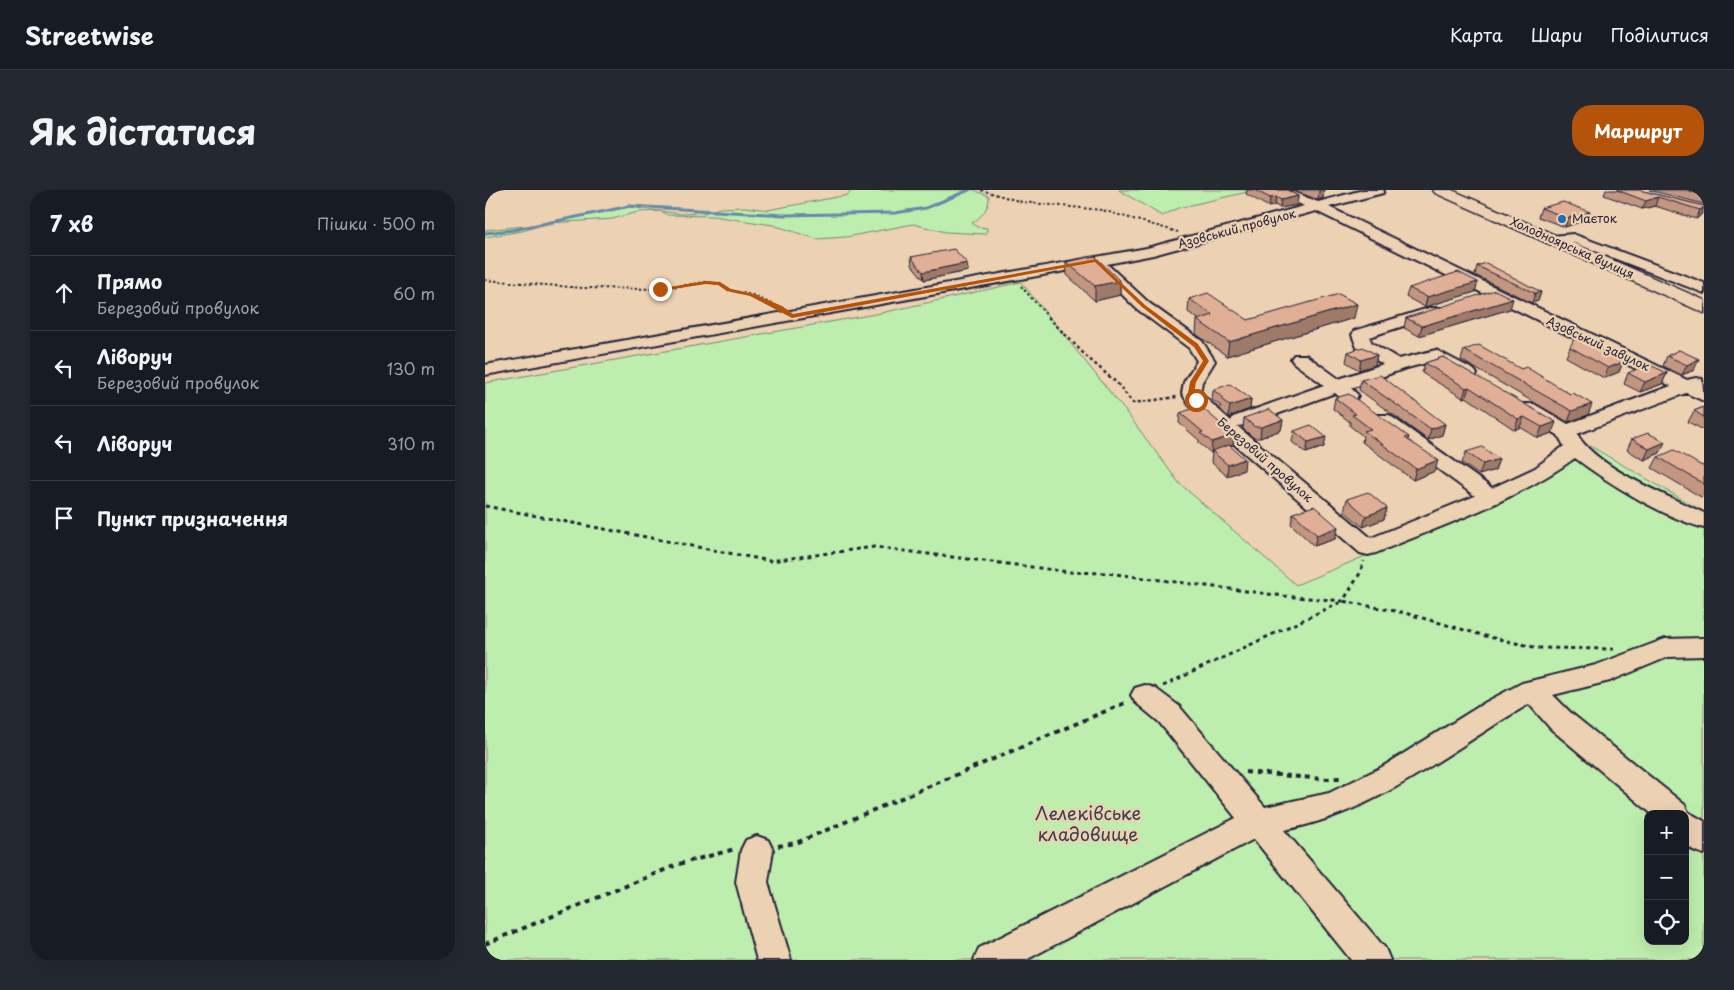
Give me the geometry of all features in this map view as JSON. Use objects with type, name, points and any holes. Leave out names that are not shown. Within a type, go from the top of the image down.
[{"type":"main road","name":"Холодноярська вулиця","points":[[1440,190],[1704,307]]},
{"type":"street","name":"Азовський завулок","points":[[1277,190],[1318,207],[1492,293],[1695,383],[1704,395]]},
{"type":"street","name":"Азовський провулок","points":[[485,370],[1148,252],[1377,190]]},
{"type":"street","points":[[1552,240],[1573,238],[1704,288]]},
{"type":"street","points":[[1096,260],[1143,306],[1196,346],[1206,361],[1193,382],[1191,393],[1196,400]]},
{"type":"street","points":[[1473,299],[1492,293]]},
{"type":"street","points":[[1397,365],[1364,346],[1360,335],[1454,305]]},
{"type":"street","points":[[1226,426],[1338,388],[1397,365],[1435,355],[1485,384]]},
{"type":"street","points":[[1300,359],[1491,497]]},
{"type":"street","points":[[1368,548],[1491,497],[1542,472],[1571,440],[1695,383]]},
{"type":"street","points":[[1509,398],[1571,440],[1605,471],[1629,485],[1704,521]]},
{"type":"street","name":"Березовий провулок","points":[[1196,400],[1368,548]]},
{"type":"street","points":[[991,960],[1257,822],[1300,814],[1336,804],[1392,776],[1496,710],[1532,690],[1601,674],[1665,648],[1704,647]]},
{"type":"street","points":[[1532,690],[1561,721],[1669,810]]},
{"type":"street","points":[[1145,695],[1169,714],[1257,822],[1299,868],[1373,960]]},
{"type":"street","points":[[1689,827],[1704,840]]},
{"type":"street","points":[[757,850],[752,882],[774,960]]},
{"type":"path","points":[[981,190],[1002,198],[1037,204],[1093,208],[1203,238]]},
{"type":"path","points":[[485,280],[603,288],[660,289],[706,282],[720,284],[729,290],[752,295],[780,307],[792,316]]},
{"type":"path","points":[[1019,280],[1022,287],[1057,326],[1125,390],[1133,403],[1147,403],[1170,396],[1196,400]]},
{"type":"path","points":[[485,506],[769,561],[874,547],[1071,572],[1107,573],[1284,596],[1343,601],[1405,613],[1489,637],[1538,648],[1617,649]]},
{"type":"path","points":[[485,944],[679,864],[738,848],[757,850],[796,843],[1145,695],[1343,601],[1359,574],[1368,548]]},
{"type":"path","points":[[1235,771],[1323,779],[1343,778]]},
{"type":"green space","points":[[852,190],[974,190],[989,196],[984,212],[972,223],[977,227],[987,228],[986,234],[946,232],[913,224],[846,237],[817,239],[773,225],[713,216],[668,215],[662,211],[681,214],[704,213],[720,208],[745,207],[768,210],[848,195]]},
{"type":"green space","points":[[1119,190],[1256,190],[1178,208],[1162,216]]},
{"type":"green space","points":[[629,207],[659,211],[638,212],[612,219],[549,223],[522,231],[485,237],[485,230],[526,226]]},
{"type":"green space","name":"Лелеківське кладовище","points":[[1021,282],[1126,412],[1179,483],[1296,585],[1521,491],[1590,446],[1704,512],[1704,960],[485,960],[485,383],[881,313]]},
{"type":"building","points":[[1255,190],[1287,190],[1298,196],[1281,200],[1276,197],[1270,198]]},
{"type":"building","points":[[1617,190],[1639,190],[1704,207],[1700,210],[1658,197],[1646,201]]},
{"type":"building","points":[[1686,190],[1704,191],[1704,195]]},
{"type":"building","points":[[1563,202],[1590,212],[1568,218],[1541,208]]},
{"type":"building","points":[[954,249],[967,263],[923,272],[911,257]]},
{"type":"building","points":[[1095,256],[1120,281],[1095,286],[1066,262]]},
{"type":"building","points":[[1486,263],[1541,292],[1535,293],[1477,266]]},
{"type":"building","points":[[1458,272],[1478,282],[1427,297],[1409,288]]},
{"type":"building","points":[[1495,290],[1513,299],[1422,326],[1406,318]]},
{"type":"building","points":[[1208,293],[1248,320],[1339,294],[1357,304],[1229,342],[1197,320],[1213,315],[1189,299]]},
{"type":"building","points":[[1575,337],[1623,362],[1608,368],[1570,347]]},
{"type":"building","points":[[1479,345],[1521,369],[1526,367],[1570,394],[1573,393],[1592,404],[1572,411],[1464,350]]},
{"type":"building","points":[[1363,347],[1377,355],[1361,360],[1348,352]]},
{"type":"building","points":[[1679,350],[1699,359],[1687,365],[1667,356]]},
{"type":"building","points":[[1443,357],[1556,422],[1542,427],[1524,417],[1518,419],[1469,387],[1466,388],[1425,363]]},
{"type":"building","points":[[1648,364],[1667,373],[1645,382],[1628,373]]},
{"type":"building","points":[[1380,375],[1445,424],[1431,429],[1361,380]]},
{"type":"building","points":[[1230,384],[1251,399],[1230,406],[1221,399],[1224,398],[1213,390]]},
{"type":"building","points":[[1349,394],[1409,437],[1405,438],[1438,460],[1416,469],[1364,431],[1371,429],[1352,415],[1356,414],[1335,398]]},
{"type":"building","points":[[1200,406],[1234,435],[1212,442],[1180,413]]},
{"type":"building","points":[[1704,407],[1704,417],[1694,411]]},
{"type":"building","points":[[1269,409],[1283,420],[1255,427],[1244,418]]},
{"type":"building","points":[[1311,425],[1326,437],[1308,442],[1294,431]]},
{"type":"building","points":[[1648,433],[1665,442],[1649,449],[1632,439]]},
{"type":"building","points":[[1229,445],[1245,459],[1228,465],[1212,451]]},
{"type":"building","points":[[1482,447],[1499,459],[1483,464],[1466,452]]},
{"type":"building","points":[[1674,450],[1702,466],[1704,465],[1704,484],[1658,457]]},
{"type":"building","points":[[1368,492],[1387,508],[1366,516],[1347,499]]},
{"type":"building","points":[[1314,506],[1338,527],[1317,535],[1293,513]]},
{"type":"waterway","points":[[485,233],[513,230],[630,206],[784,215],[895,213],[926,208],[969,190]]},
{"type":"place","name":"Маєток","points":[[1562,219]]},
{"type":"route","points":[[660,289],[706,282],[720,284],[729,290],[752,295],[780,307],[792,316],[1096,260],[1143,306],[1196,346],[1206,361],[1193,382],[1191,393],[1196,400]]}]
